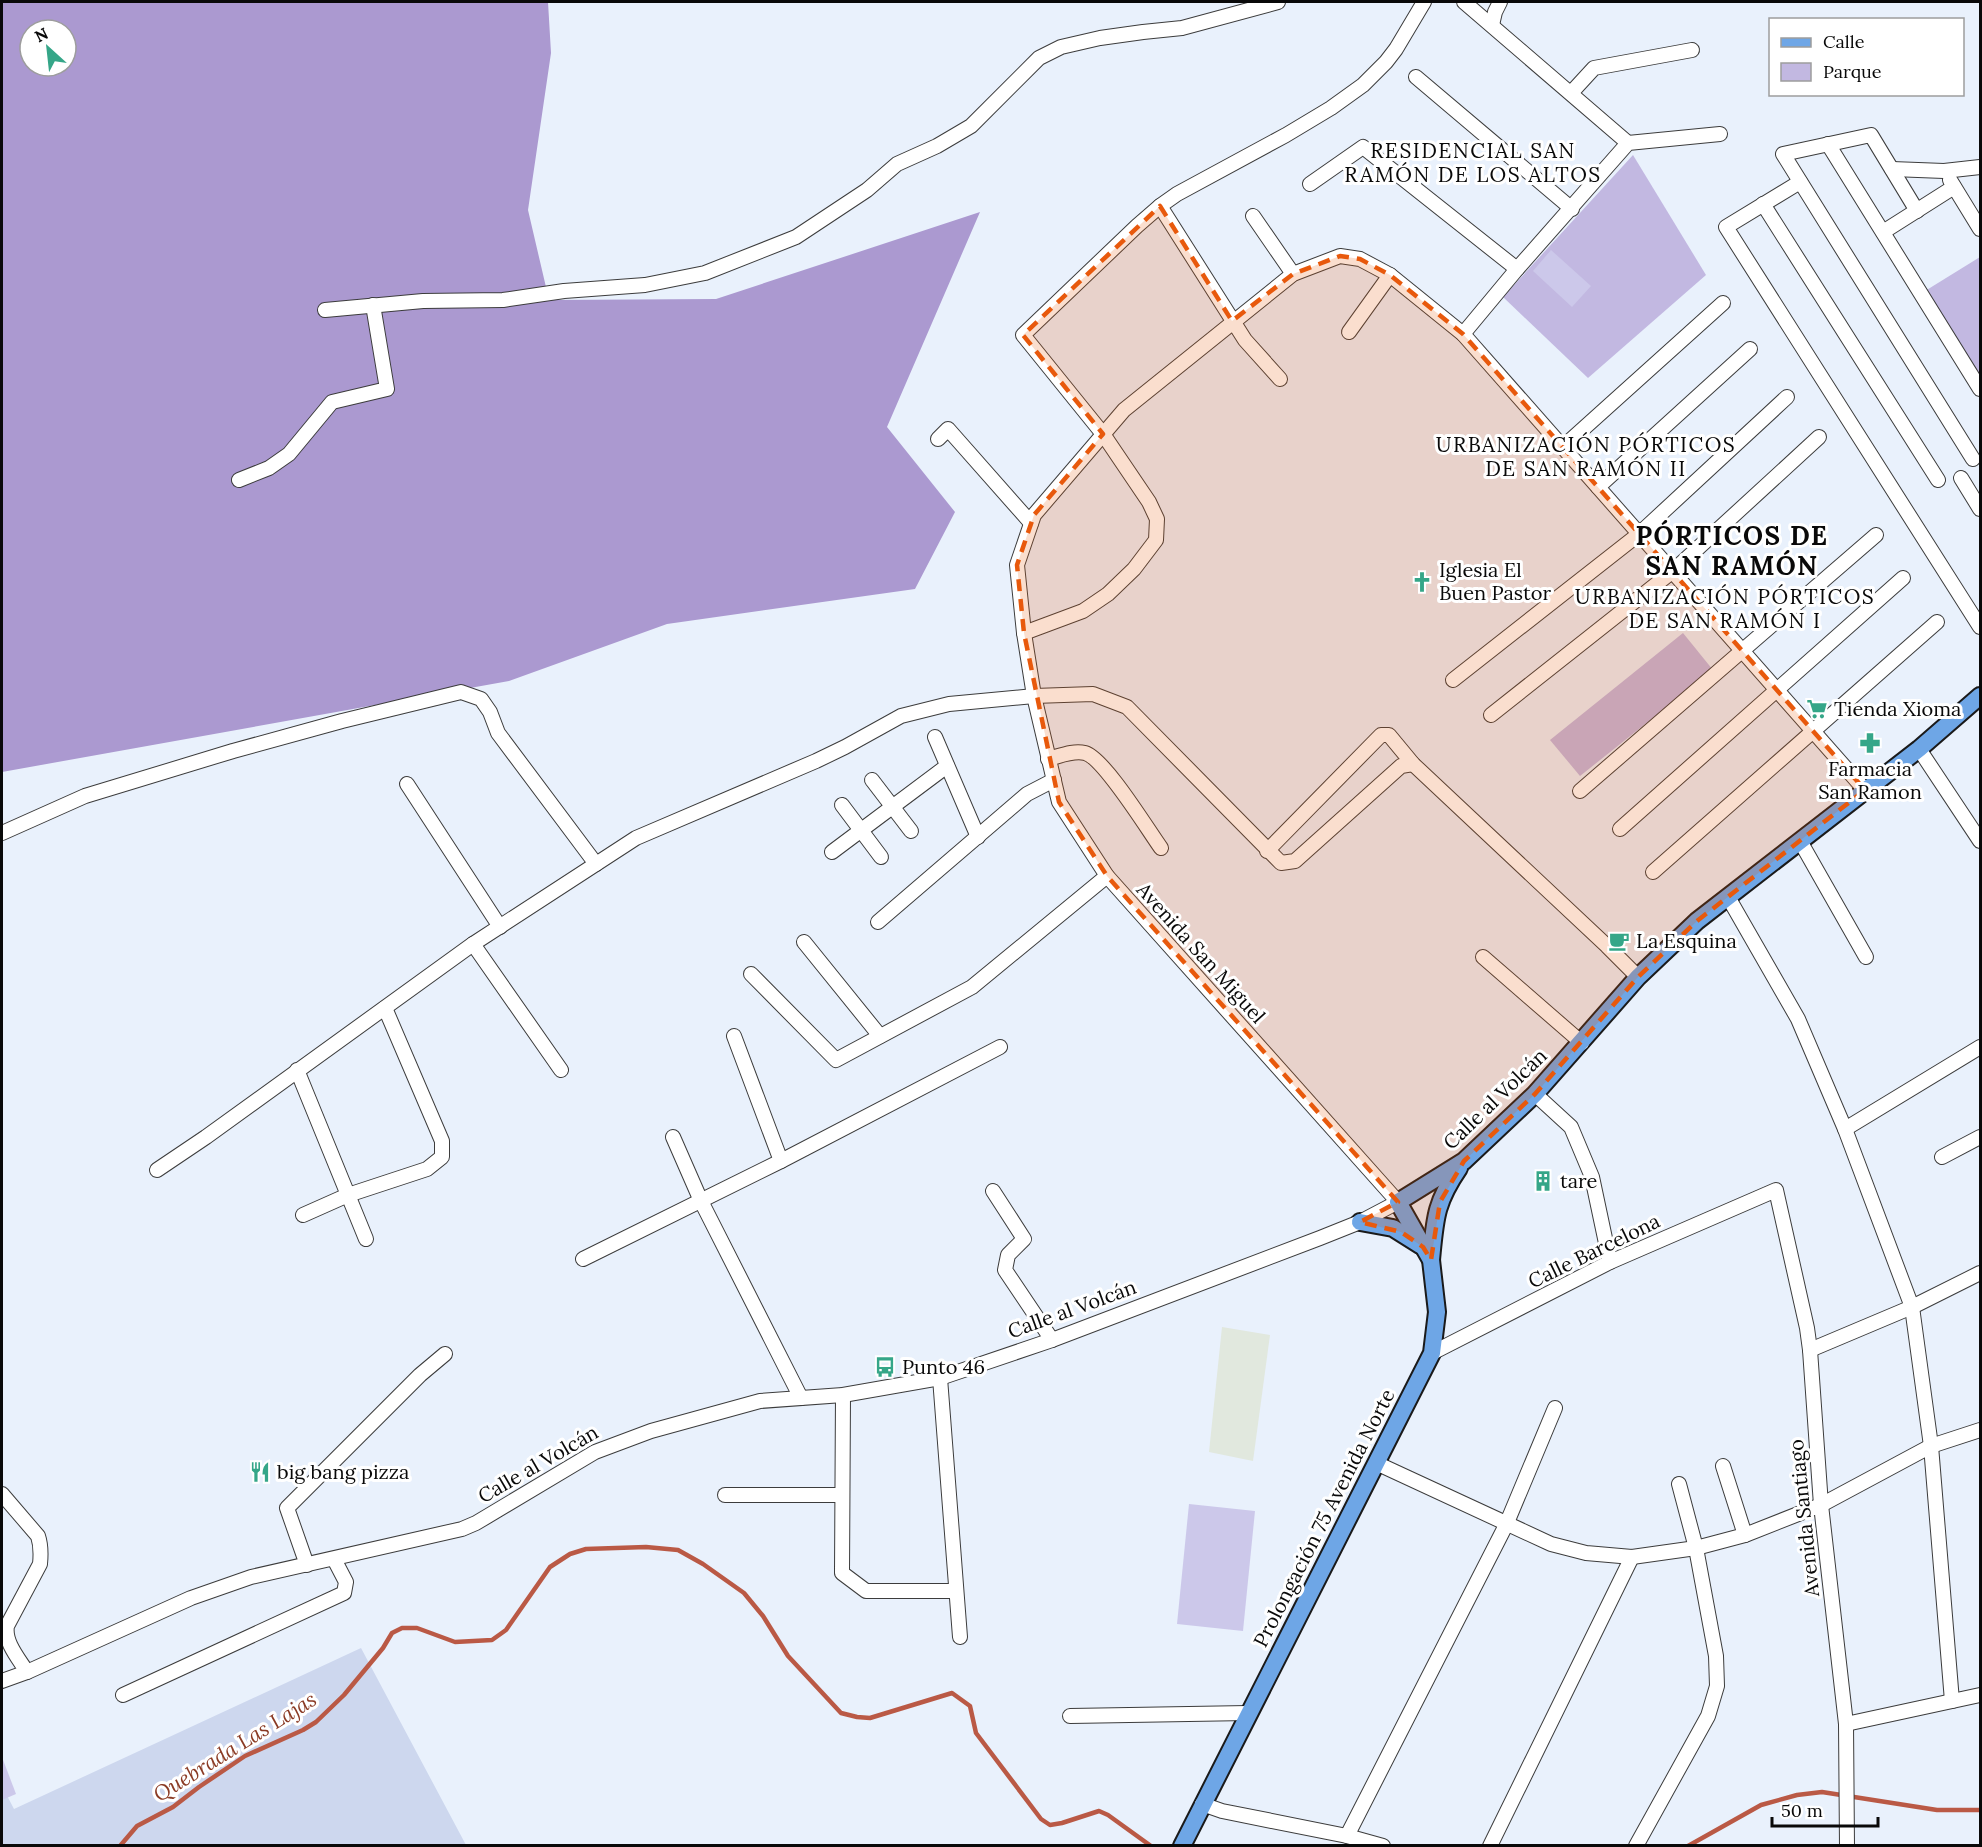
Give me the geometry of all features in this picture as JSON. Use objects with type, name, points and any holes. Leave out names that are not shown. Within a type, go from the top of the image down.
[{"type":"main road","name":"Calle al Volcán","points":[[1398,1202],[1464,1161],[1535,1094],[1638,977],[1697,921],[1919,749],[1980,696]]},
{"type":"main road","points":[[1360,1222],[1393,1228],[1427,1253],[1446,1187],[1464,1161]]},
{"type":"main road","name":"Prolongación 75 Avenida Norte","points":[[1182,1845],[1432,1353],[1437,1312],[1427,1253],[1398,1202]]},
{"type":"street","points":[[325,310],[423,301],[503,300],[564,291],[645,285],[705,273],[796,237],[867,190],[897,164],[937,146],[971,126],[1039,58],[1046,54],[1061,47],[1100,38],[1182,28],[1278,2]]},
{"type":"street","points":[[1024,633],[1083,611],[1108,594],[1134,569],[1156,540],[1157,519],[1149,502],[1103,434],[1023,335],[1160,206],[1286,135],[1331,108],[1363,85],[1396,49],[1424,2]]},
{"type":"street","points":[[1464,2],[1628,143]]},
{"type":"street","points":[[1492,25],[1500,2]]},
{"type":"street","points":[[1571,93],[1594,68],[1692,50]]},
{"type":"street","points":[[1416,77],[1572,209]]},
{"type":"street","points":[[1463,334],[1628,143],[1720,135]]},
{"type":"street","points":[[1917,211],[1871,135],[1783,154],[1973,459]]},
{"type":"street","points":[[1828,144],[1980,389]]},
{"type":"street","points":[[1310,184],[1363,147],[1517,269]]},
{"type":"street","points":[[1892,169],[1944,171],[1980,167]]},
{"type":"street","points":[[1944,171],[1980,229]]},
{"type":"street","points":[[1800,182],[1726,226],[1980,627]]},
{"type":"street","points":[[1883,232],[1954,187]]},
{"type":"street","points":[[1763,204],[1938,480]]},
{"type":"street","points":[[1160,206],[1252,350],[1280,379]]},
{"type":"street","points":[[1253,216],[1293,274]]},
{"type":"street","name":"Avenida San Miguel","points":[[1398,1202],[1107,876],[1059,802],[1034,696],[1024,633],[1017,565],[1034,515],[1124,410],[1293,274],[1340,256],[1360,259],[1390,275],[1463,334],[1865,790]]},
{"type":"street","points":[[1349,332],[1390,275]]},
{"type":"street","points":[[1563,447],[1723,303]]},
{"type":"street","points":[[239,480],[269,468],[289,454],[332,402],[387,389],[374,305]]},
{"type":"street","points":[[1598,487],[1750,349]]},
{"type":"street","points":[[1454,680],[1639,534],[1787,397]]},
{"type":"street","points":[[938,439],[948,429],[1031,523]]},
{"type":"street","points":[[1491,714],[1673,571],[1819,437]]},
{"type":"street","points":[[1961,478],[1980,509]]},
{"type":"street","points":[[1580,791],[1876,535]]},
{"type":"street","points":[[1620,829],[1903,578]]},
{"type":"street","points":[[1653,872],[1936,622]]},
{"type":"street","points":[[2,833],[85,796],[342,721],[461,692],[481,699],[490,712],[498,733],[596,864]]},
{"type":"street","points":[[157,1170],[473,945],[636,838],[816,761],[901,716],[949,704],[1034,696],[1093,694],[1127,707],[1267,851],[1281,862],[1295,861],[1401,766],[1413,764]]},
{"type":"street","points":[[1267,851],[1381,735],[1389,735],[1413,764],[1638,977]]},
{"type":"street","points":[[935,737],[978,837]]},
{"type":"street","points":[[1919,749],[1980,841]]},
{"type":"street","points":[[1048,759],[1074,752],[1088,753],[1102,764],[1161,849]]},
{"type":"street","points":[[832,852],[947,766]]},
{"type":"street","points":[[872,780],[911,831]]},
{"type":"street","points":[[878,922],[1027,794],[1054,780]]},
{"type":"street","points":[[407,784],[500,927]]},
{"type":"street","points":[[842,805],[881,857]]},
{"type":"street","points":[[1800,841],[1866,957]]},
{"type":"street","points":[[751,974],[836,1060],[972,987],[1107,876]]},
{"type":"street","points":[[1728,897],[1798,1019],[1845,1129],[1912,1307],[1931,1446],[1952,1701]]},
{"type":"street","points":[[804,942],[880,1036]]},
{"type":"street","points":[[473,945],[561,1070]]},
{"type":"street","points":[[1483,957],[1582,1043]]},
{"type":"street","points":[[303,1215],[348,1195],[427,1169],[442,1157],[442,1141],[385,1008]]},
{"type":"street","points":[[734,1036],[781,1161]]},
{"type":"street","points":[[583,1259],[781,1161],[1000,1047]]},
{"type":"street","points":[[1845,1129],[1980,1047]]},
{"type":"street","points":[[297,1070],[366,1239]]},
{"type":"street","points":[[1535,1094],[1571,1127],[1592,1177],[1610,1262]]},
{"type":"street","points":[[673,1137],[701,1201],[801,1398]]},
{"type":"street","points":[[1942,1157],[1980,1137]]},
{"type":"street","name":"Calle Barcelona","points":[[1432,1353],[1610,1262],[1776,1190]]},
{"type":"street","name":"Avenida Santiago","points":[[1776,1190],[1810,1350],[1821,1505],[1846,1724],[1847,1845]]},
{"type":"street","points":[[993,1191],[1023,1239],[1008,1255],[1005,1270],[1052,1340]]},
{"type":"street","name":"Calle al Volcán","points":[[2,1681],[203,1593],[260,1575],[451,1533],[469,1527],[596,1452],[641,1434],[760,1401],[843,1395],[940,1378],[1052,1340],[1360,1222],[1398,1202]]},
{"type":"street","points":[[1810,1350],[1912,1307],[1980,1274]]},
{"type":"street","points":[[307,1565],[287,1508],[412,1383],[445,1354]]},
{"type":"street","points":[[940,1378],[960,1637]]},
{"type":"street","points":[[843,1395],[842,1573],[866,1591],[956,1591]]},
{"type":"street","points":[[1347,1836],[1506,1525],[1555,1408]]},
{"type":"street","points":[[1376,1463],[1551,1544],[1586,1553],[1632,1557],[1696,1548],[1745,1535],[1821,1505],[1931,1446],[1980,1430]]},
{"type":"street","points":[[1723,1466],[1745,1535]]},
{"type":"street","points":[[1636,1845],[1708,1716],[1717,1686],[1716,1656],[1696,1548],[1679,1484]]},
{"type":"street","points":[[2,1494],[38,1536],[40,1542],[40,1564],[6,1632],[7,1638],[27,1672]]},
{"type":"street","points":[[725,1495],[842,1495]]},
{"type":"street","points":[[1490,1845],[1632,1557]]},
{"type":"street","points":[[123,1695],[344,1593],[346,1582],[333,1559]]},
{"type":"street","points":[[1846,1724],[1980,1695]]},
{"type":"street","points":[[1070,1716],[1248,1713]]},
{"type":"street","points":[[1202,1804],[1222,1811],[1383,1845]]},
{"type":"highlighted area","points":[[1160,206],[1232,321],[1293,274],[1340,256],[1360,259],[1390,275],[1463,334],[1865,790],[1697,921],[1638,977],[1535,1094],[1464,1161],[1440,1202],[1431,1260],[1423,1247],[1401,1232],[1360,1222],[1398,1202],[1107,876],[1059,802],[1024,633],[1017,565],[1034,515],[1103,434],[1023,335]]},
{"type":"shaded area","points":[[2,2],[548,2],[551,53],[528,210],[549,300],[716,299],[980,212],[887,427],[955,512],[915,589],[667,624],[509,681],[2,772]]},
{"type":"shaded area","points":[[1551,250],[1591,286],[1572,307],[1533,271]]},
{"type":"shaded area","points":[[1222,1327],[1270,1335],[1253,1461],[1209,1452]]},
{"type":"shaded area","points":[[1189,1504],[1255,1511],[1243,1631],[1177,1624]]},
{"type":"shaded area","points":[[361,1648],[466,1845],[2,1845],[2,1786],[14,1809]]},
{"type":"shaded area","points":[[2,1757],[16,1794],[2,1800]]},
{"type":"green space","points":[[1633,155],[1706,275],[1588,378],[1503,297]]},
{"type":"green space","points":[[1980,257],[1980,382],[1925,291]]},
{"type":"green space","points":[[1683,633],[1713,670],[1580,776],[1550,740]]},
{"type":"waterway","name":"Quebrada Las Lajas","points":[[120,1846],[137,1826],[173,1807],[245,1756],[316,1722],[344,1695],[383,1648],[392,1633],[402,1628],[417,1628],[455,1642],[492,1640],[506,1630],[550,1567],[570,1554],[586,1549],[646,1547],[678,1550],[703,1564],[744,1593],[763,1616],[788,1656],[841,1713],[870,1718],[952,1693],[970,1706],[976,1733],[1041,1819],[1050,1825],[1099,1811],[1151,1846]]},
{"type":"waterway","name":"Quebrada Las Lajas","points":[[1688,1846],[1761,1805],[1797,1795],[1822,1792],[1937,1810],[1980,1810]]},
{"type":"place","name":"Iglesia El Buen Pastor","points":[[1422,582]]},
{"type":"place","name":"Tienda Xioma","points":[[1817,709]]},
{"type":"place","name":"Farmacia San Ramon","points":[[1870,743]]},
{"type":"place","name":"La Esquina","points":[[1619,941]]},
{"type":"place","name":"tare","points":[[1543,1181]]},
{"type":"place","name":"Punto 46","points":[[885,1367]]},
{"type":"place","name":"big bang pizza","points":[[260,1472]]},
{"type":"district","name":"RESIDENCIAL SAN RAMÓN DE LOS ALTOS","points":[[1473,163]]},
{"type":"district","name":"URBANIZACIÓN PÓRTICOS DE SAN RAMÓN II","points":[[1586,457]]},
{"type":"district","name":"PÓRTICOS DE SAN RAMÓN","points":[[1732,551]]},
{"type":"district","name":"URBANIZACIÓN PÓRTICOS DE SAN RAMÓN I","points":[[1725,609]]}]
